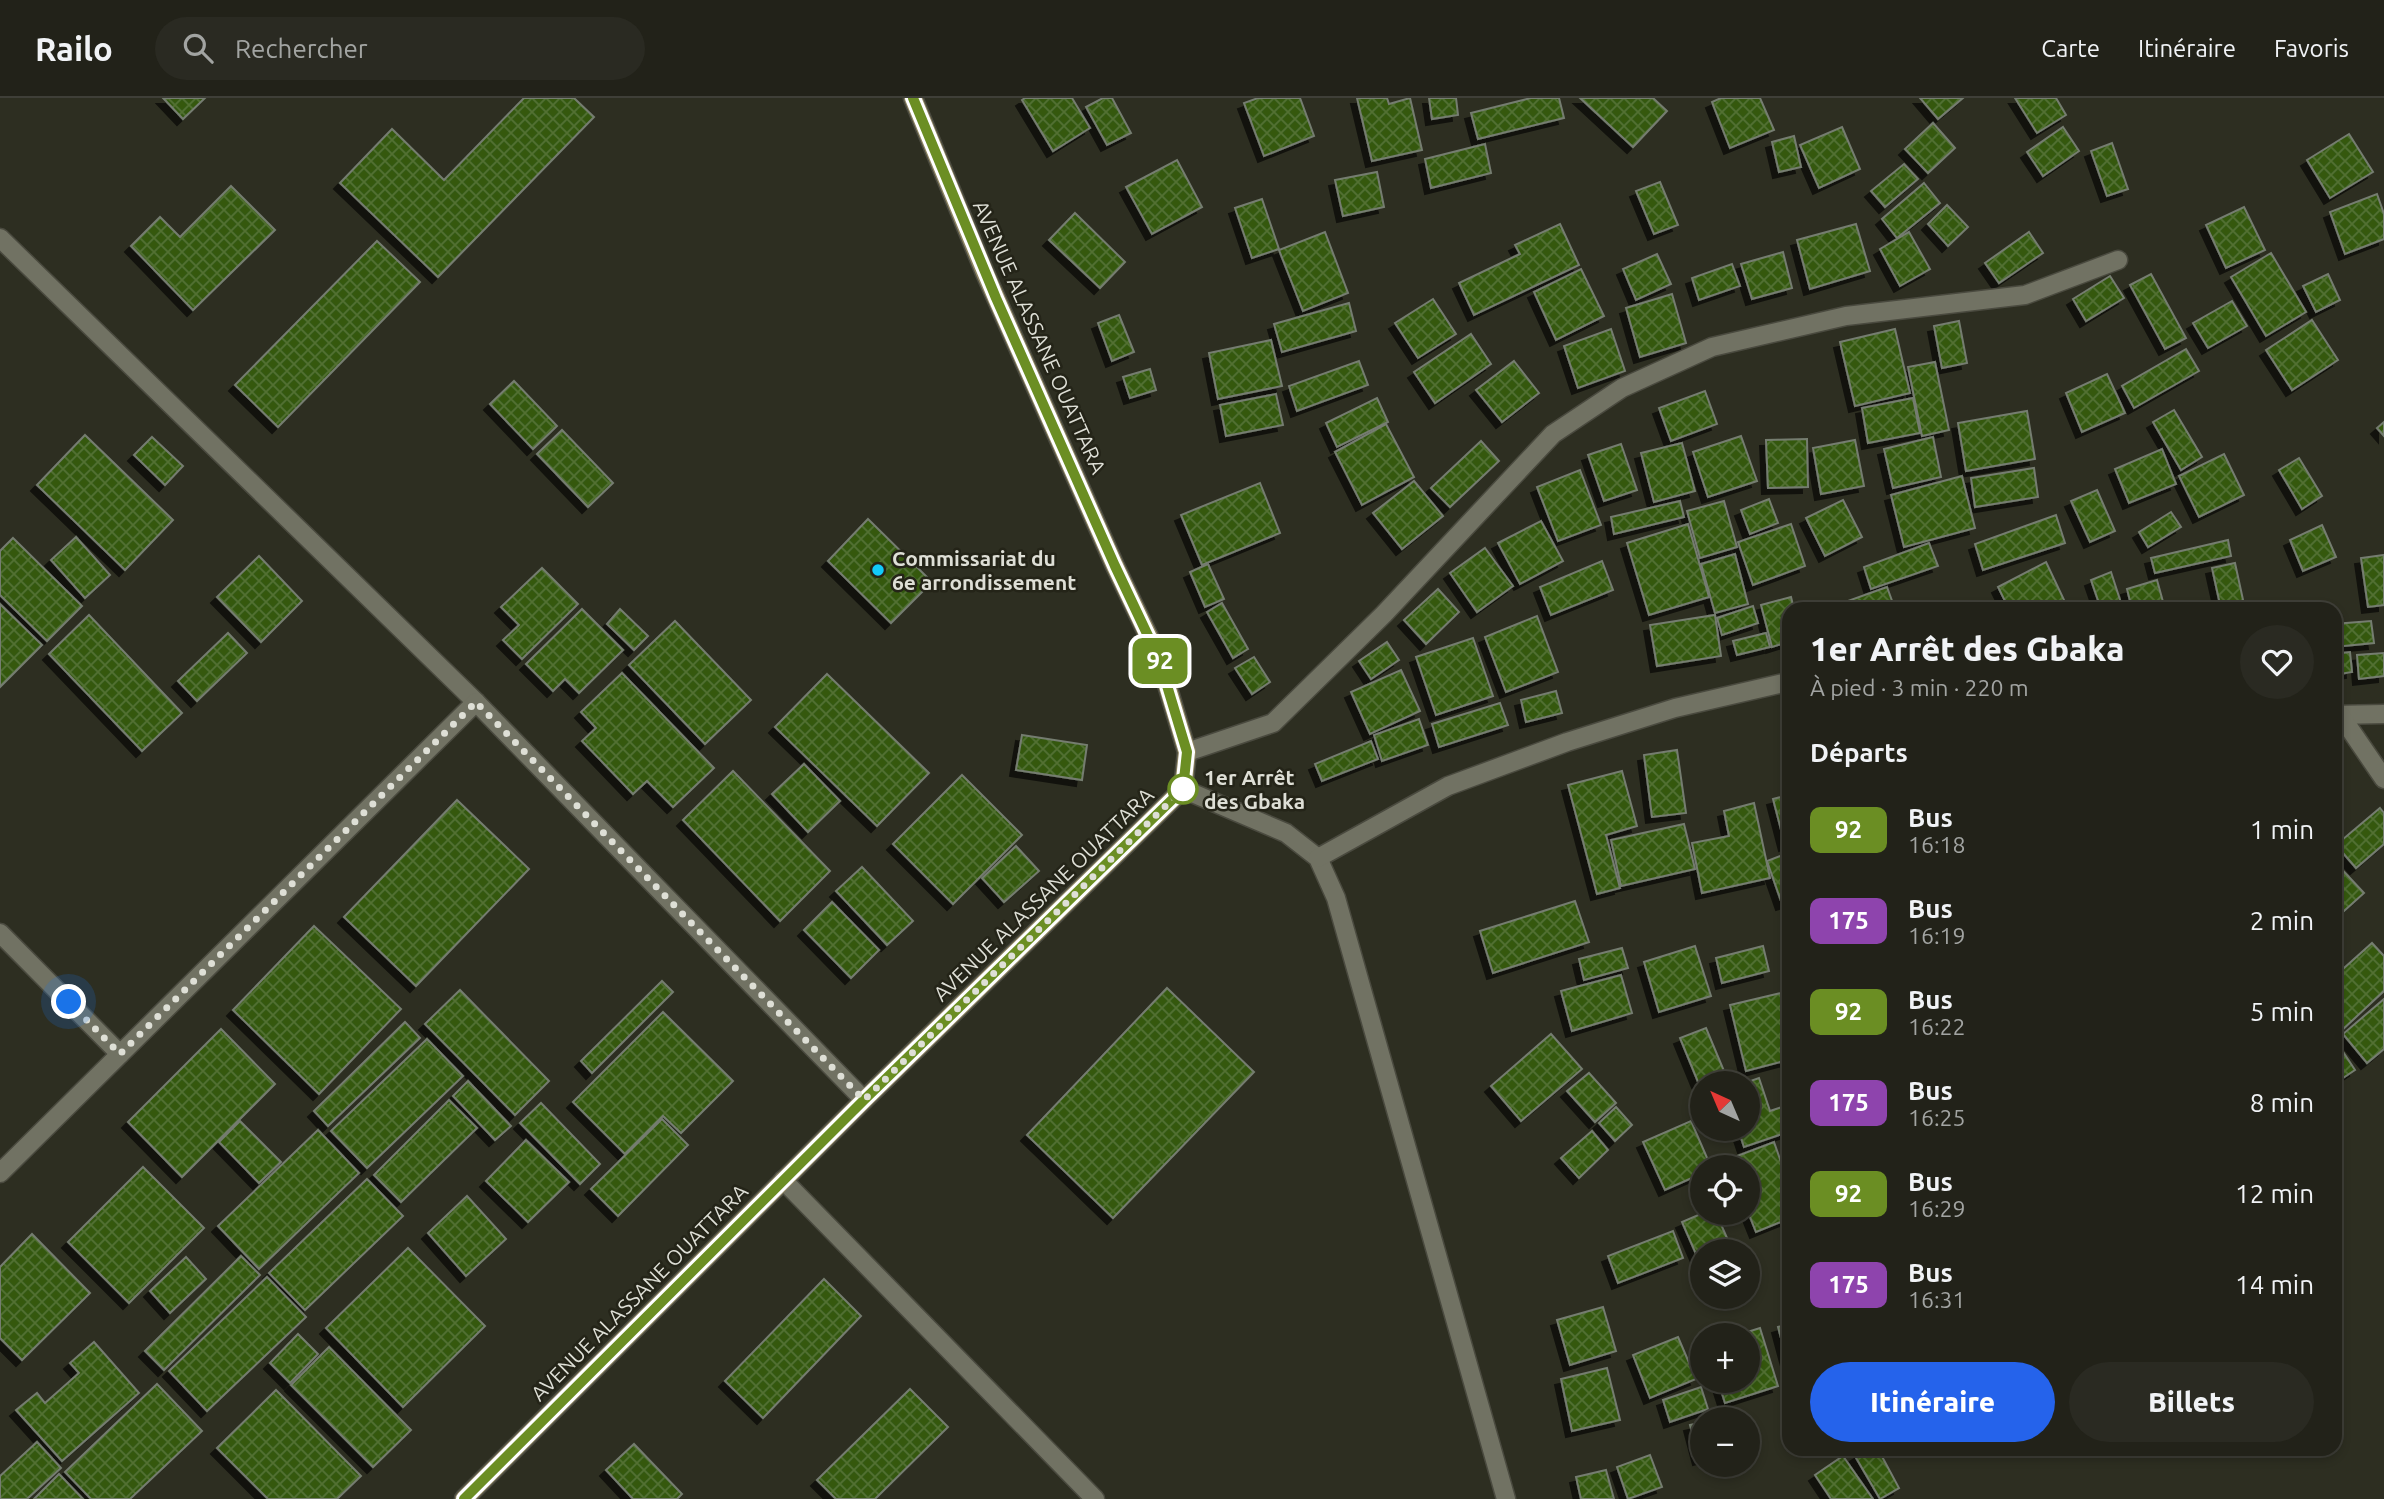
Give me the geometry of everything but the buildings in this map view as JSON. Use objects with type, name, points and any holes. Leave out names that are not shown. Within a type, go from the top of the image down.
[{"type":"street","name":"AVENUE ALASSANE OUATTARA","points":[[464,1499],[864,1100],[1183,789],[1187,752],[1159,659],[1002,312],[913,98]]},
{"type":"street","points":[[0,238],[476,702],[864,1100]]},
{"type":"street","points":[[1187,752],[1273,723],[1384,614],[1553,434],[1622,388],[1712,347],[1846,316],[2025,295],[2118,260]]},
{"type":"street","points":[[1318,858],[1448,786],[1567,742],[1675,708],[1782,683]]},
{"type":"street","points":[[0,1172],[476,702]]},
{"type":"street","points":[[2342,716],[2384,714]]},
{"type":"street","points":[[2342,721],[2384,779]]},
{"type":"street","points":[[1183,789],[1286,833],[1318,858],[1336,898],[1506,1499]]},
{"type":"street","points":[[0,933],[120,1054]]},
{"type":"street","points":[[783,1180],[1095,1499]]},
{"type":"bus line","name":"92","points":[[464,1499],[864,1100],[1183,789],[1187,752],[1159,659],[996,298],[913,98]]},
{"type":"place","name":"Commissariat du 6e arrondissement","points":[[878,570]]},
{"type":"place","name":"1er Arrêt des Gbaka","points":[[1183,789]]},
{"type":"route","points":[[69,1002],[120,1054],[476,702],[864,1100],[1183,789]]}]
